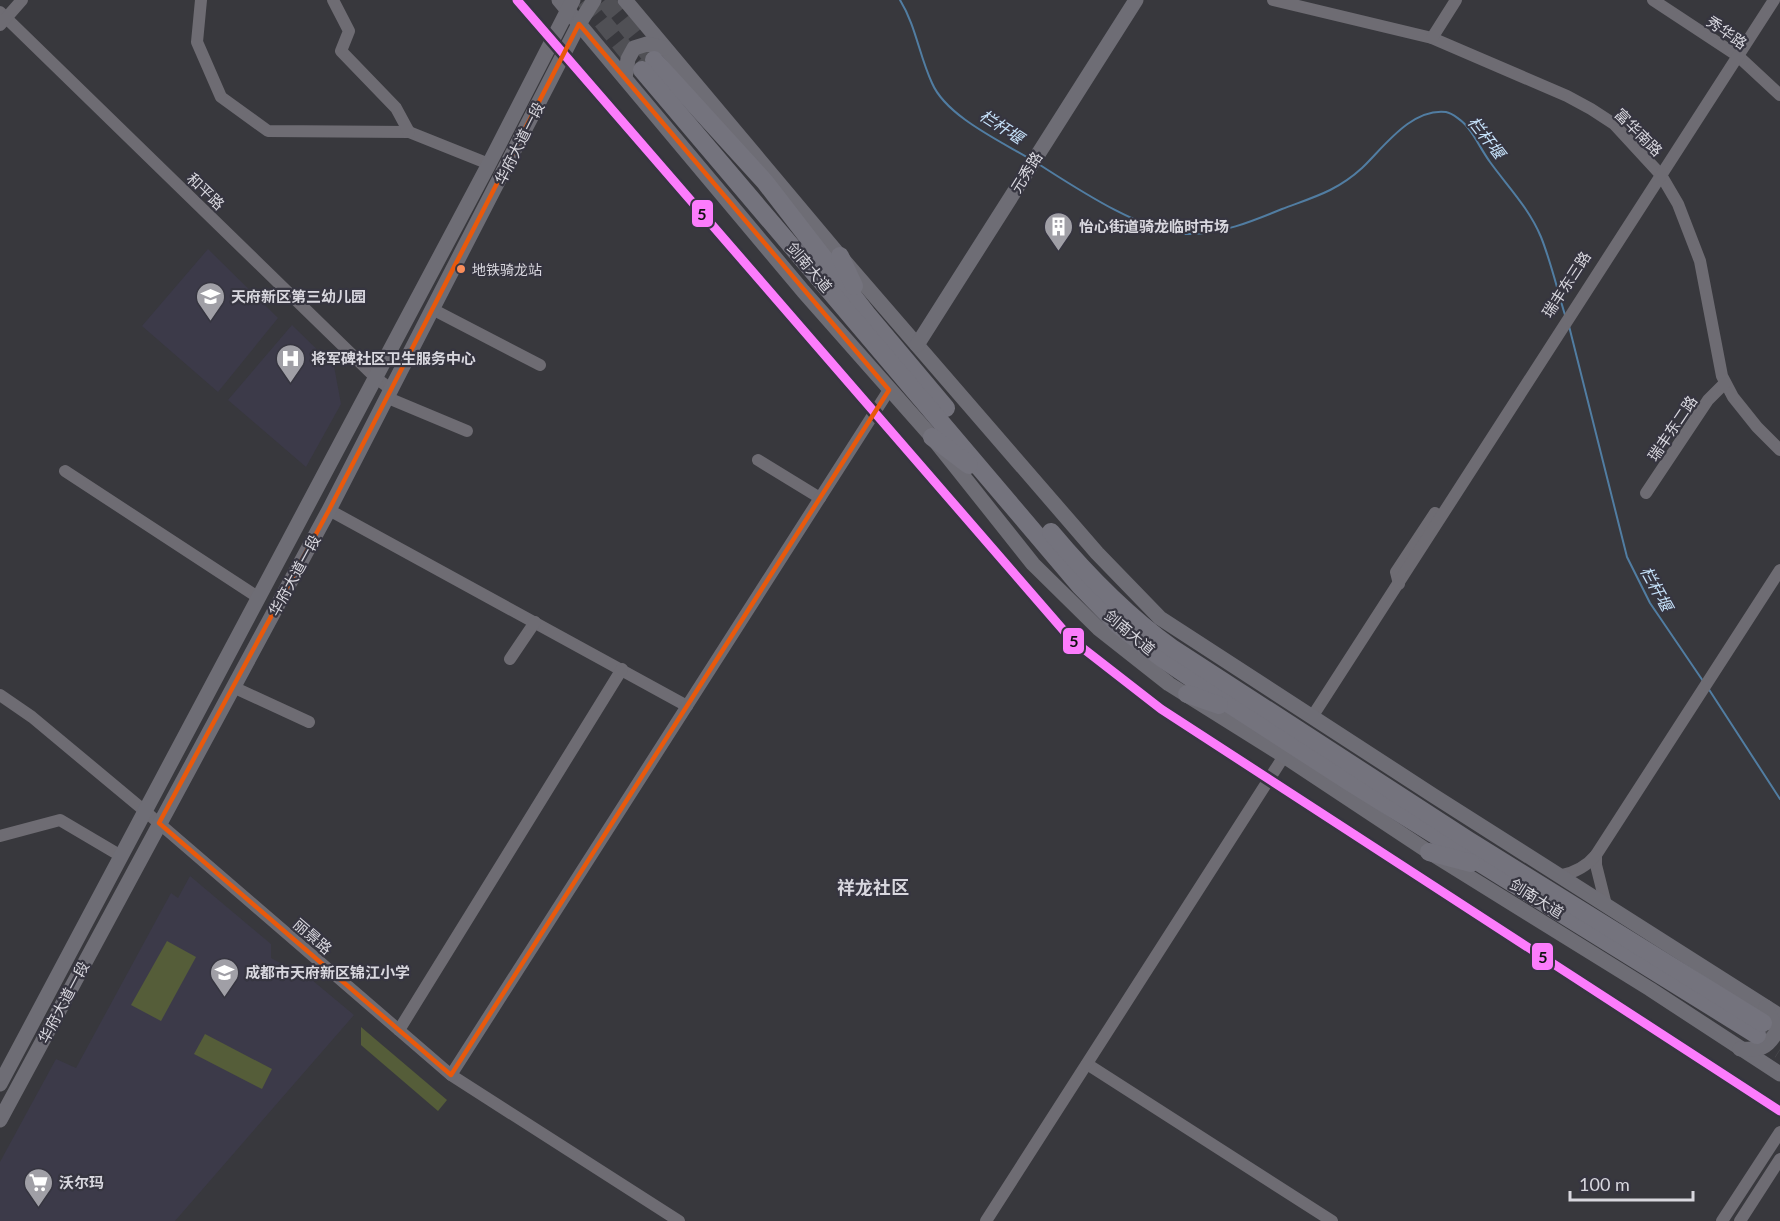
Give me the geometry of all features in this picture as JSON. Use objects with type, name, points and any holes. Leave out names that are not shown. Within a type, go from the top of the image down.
[{"type":"highway","name":"剑南大道","points":[[653,59],[765,182],[867,314],[1082,569],[1148,630],[1196,664],[1468,840],[1767,1020]]},
{"type":"highway","name":"剑南大道","points":[[653,59],[994,483],[1080,586],[1118,625],[1162,659],[1488,867],[1767,1020]]},
{"type":"highway","points":[[840,256],[867,314]]},
{"type":"highway","points":[[932,437],[994,483]]},
{"type":"highway","points":[[1187,694],[1215,702],[1255,727],[1302,750]]},
{"type":"highway","points":[[1429,852],[1488,867]]},
{"type":"main road","name":"华府大道一段","points":[[0,1120],[329,510],[434,310],[579,24],[594,0]]},
{"type":"main road","points":[[625,0],[653,59],[840,256],[1097,553],[1160,618],[1606,905],[1767,1020],[1777,1031],[1770,1044],[1756,1050],[1740,1049]]},
{"type":"main road","name":"元秀路","points":[[914,341],[1024,168],[1126,0]]},
{"type":"main road","name":"元秀路","points":[[1035,150],[1136,0]]},
{"type":"main road","points":[[566,3],[579,24],[796,282],[932,437],[1033,564],[1070,602],[1120,647],[1169,684],[1780,1074]]},
{"type":"main road","points":[[0,1084],[489,164],[566,3]]},
{"type":"main road","points":[[625,78],[628,59],[634,48],[647,44],[653,59]]},
{"type":"street","points":[[2,18],[22,0]]},
{"type":"street","points":[[201,0],[196,42],[221,97],[268,130],[409,132],[489,164]]},
{"type":"street","points":[[333,0],[349,31],[341,51],[396,108],[409,132]]},
{"type":"street","name":"富华南路","points":[[1273,0],[1432,38],[1567,96],[1614,124],[1659,172],[1678,204],[1700,261],[1722,376],[1733,397],[1757,427],[1780,450]]},
{"type":"street","points":[[1432,38],[1456,0]]},
{"type":"street","name":"秀华路","points":[[1653,0],[1735,54],[1780,95]]},
{"type":"street","name":"瑞丰东三路","points":[[1735,54],[1765,0]]},
{"type":"street","name":"瑞丰东三路","points":[[1312,717],[1399,584],[1735,54],[1774,0]]},
{"type":"street","name":"和平路","points":[[2,18],[390,394],[467,431]]},
{"type":"street","points":[[434,310],[540,365]]},
{"type":"street","name":"瑞丰东二路","points":[[1647,493],[1708,400],[1725,382]]},
{"type":"street","points":[[451,1075],[889,390]]},
{"type":"street","points":[[758,460],[820,498]]},
{"type":"street","points":[[64,471],[259,598]]},
{"type":"street","points":[[329,510],[687,706]]},
{"type":"street","points":[[1559,876],[1571,873],[1591,862],[1780,570]]},
{"type":"street","points":[[510,659],[535,622]]},
{"type":"street","points":[[399,1030],[621,669]]},
{"type":"street","points":[[233,687],[309,722]]},
{"type":"street","name":"丽景路","points":[[0,695],[32,717],[146,812],[451,1075],[679,1221]]},
{"type":"street","points":[[986,1221],[1284,756]]},
{"type":"street","points":[[0,836],[60,820],[121,856]]},
{"type":"street","points":[[1596,855],[1599,881],[1606,905]]},
{"type":"street","points":[[1087,1064],[1332,1221]]},
{"type":"street","points":[[1722,1221],[1780,1132]]},
{"type":"street","points":[[1740,1221],[1780,1159]]},
{"type":"highlighted area","points":[[579,24],[889,390],[451,1075],[159,823],[329,510]]},
{"type":"shaded area","name":"天府新区第三幼儿园","points":[[208,249],[278,318],[218,392],[142,326]]},
{"type":"shaded area","name":"将军碑社区卫生服务中心","points":[[292,325],[334,366],[341,404],[306,467],[228,400]]},
{"type":"shaded area","name":"成都市天府新区锦江小学","points":[[190,876],[271,944],[271,958],[312,980],[354,1015],[175,1221],[0,1221],[0,1162],[56,1059],[76,1068],[171,893],[178,898]]},
{"type":"green space","points":[[167,941],[196,957],[161,1021],[131,1005]]},
{"type":"green space","points":[[361,1027],[447,1100],[438,1111],[361,1045]]},
{"type":"green space","points":[[205,1034],[272,1069],[262,1089],[194,1054]]},
{"type":"waterway","name":"栏杆堰","points":[[900,0],[910,20],[932,83],[939,95],[961,117],[975,127],[1030,159]]},
{"type":"waterway","name":"栏杆堰","points":[[1040,165],[1131,218],[1169,232],[1198,234],[1223,230],[1248,222],[1334,188],[1353,176],[1410,122],[1433,112],[1446,112],[1461,121],[1474,136],[1536,226],[1545,246],[1565,315]]},
{"type":"waterway","name":"栏杆堰","points":[[1569,326],[1627,557],[1650,603],[1703,681]]},
{"type":"waterway","name":"栏杆堰","points":[[1708,688],[1780,799]]},
{"type":"tunnel","points":[[585,0],[642,70]]},
{"type":"tunnel","points":[[605,0],[654,60]]},
{"type":"tunnel","points":[[1757,1035],[1780,1050]]},
{"type":"transit line","name":"5","points":[[517,0],[1071,639],[1161,709],[1780,1111]]},
{"type":"place","name":"怡心街道骑龙临时市场","points":[[1058,252]]},
{"type":"place","name":"地铁骑龙站","points":[[461,269]]},
{"type":"place","name":"天府新区第三幼儿园","points":[[210,322]]},
{"type":"place","name":"将军碑社区卫生服务中心","points":[[290,384]]},
{"type":"place","name":"成都市天府新区锦江小学","points":[[224,998]]},
{"type":"place","name":"沃尔玛","points":[[38,1208]]},
{"type":"district","name":"祥龙社区","points":[[873,887]]}]
